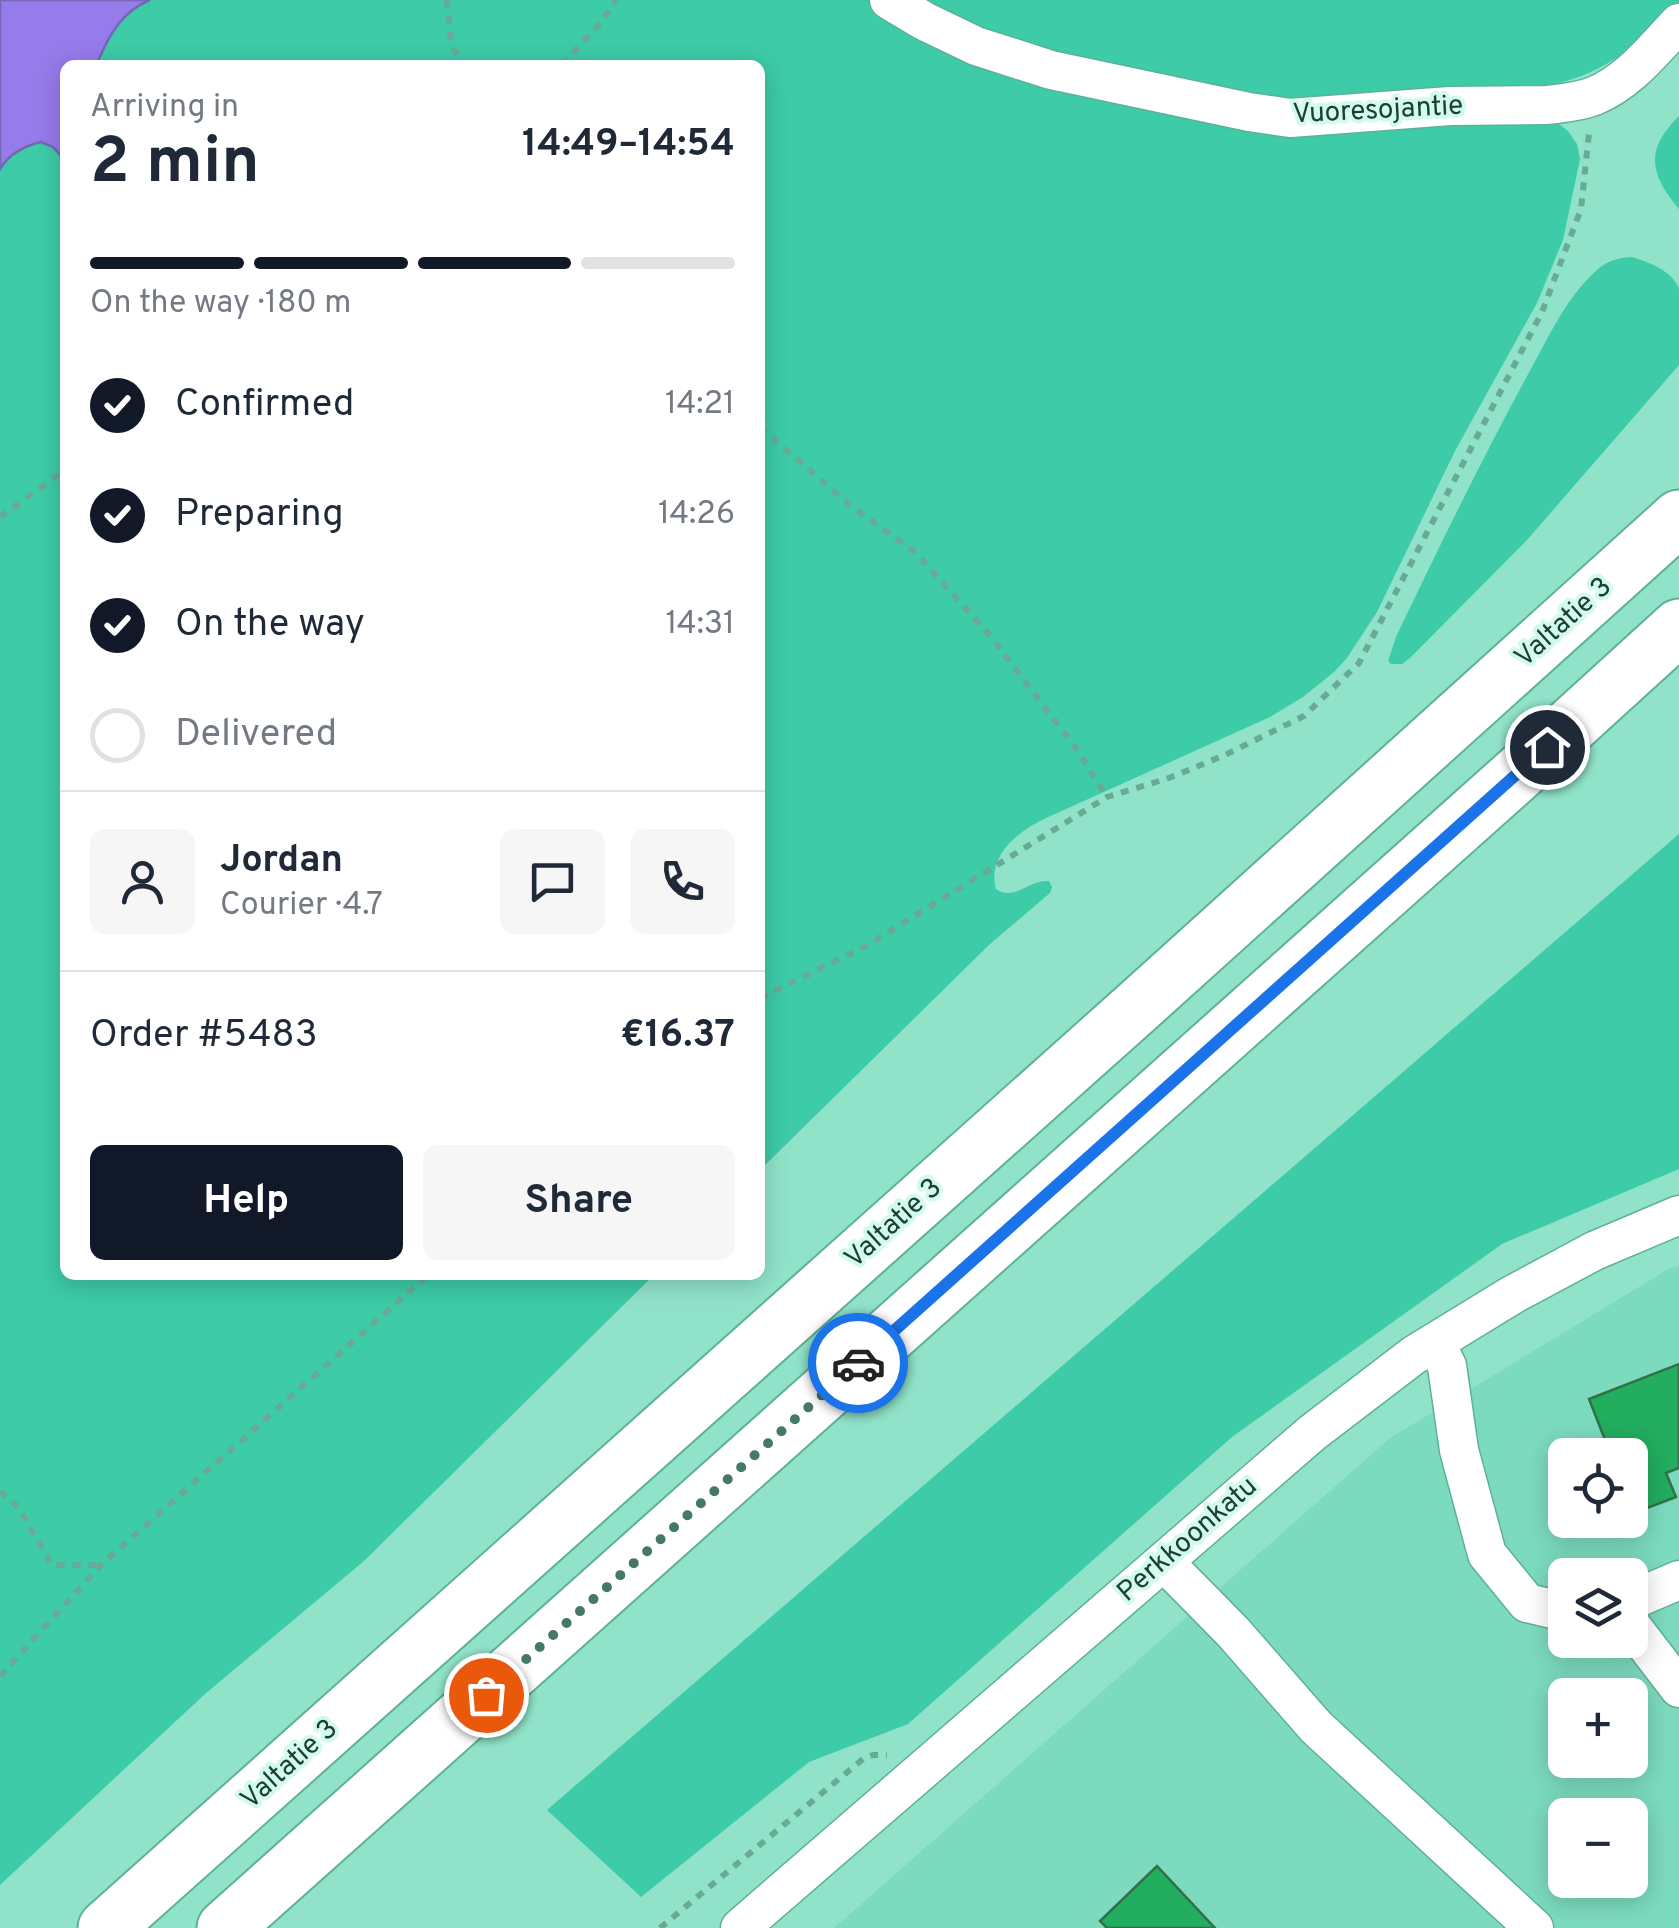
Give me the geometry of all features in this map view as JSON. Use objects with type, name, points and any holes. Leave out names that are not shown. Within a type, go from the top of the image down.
[{"type":"highway","name":"Valtatie 3","points":[[106,1928],[1679,518]]},
{"type":"highway","points":[[224,1928],[1679,627]]},
{"type":"street","name":"Vuoresojantie","points":[[889,0],[976,46],[1051,70],[1290,118],[1450,106],[1547,105],[1592,97],[1630,72],[1679,24]]},
{"type":"street","name":"Perkkoonkatu","points":[[740,1928],[1312,1433],[1414,1355],[1594,1250],[1679,1215]]},
{"type":"street","points":[[1435,1342],[1447,1366],[1459,1450],[1486,1554],[1527,1603],[1548,1608]]},
{"type":"street","points":[[1164,1562],[1233,1632],[1316,1727],[1534,1928]]},
{"type":"street","points":[[1648,1593],[1679,1580]]},
{"type":"street","points":[[1648,1648],[1679,1688]]},
{"type":"path","points":[[447,0],[452,41],[459,60]]},
{"type":"path","points":[[567,60],[616,0]]},
{"type":"path","points":[[765,996],[866,946],[1106,796],[1169,778],[1225,756],[1304,716],[1359,663],[1542,312],[1580,209],[1592,97]]},
{"type":"path","points":[[765,431],[850,505],[916,553],[992,638],[1078,750],[1106,796]]},
{"type":"path","points":[[0,517],[60,474]]},
{"type":"path","points":[[0,1676],[100,1564],[422,1280]]},
{"type":"path","points":[[0,1491],[20,1508],[52,1565],[100,1564]]},
{"type":"path","points":[[660,1928],[863,1759],[880,1754],[897,1761]]},
{"type":"shaded area","points":[[0,0],[150,0],[132,10],[119,24],[99,60],[60,60],[60,155],[41,142],[18,151],[0,169]]},
{"type":"shaded area","points":[[150,0],[871,0],[918,30],[1356,127],[1556,122],[1577,144],[1580,159],[1563,240],[1537,303],[1455,451],[1377,612],[1347,658],[1303,697],[1270,717],[1044,819],[1015,838],[996,866],[996,889],[1009,893],[1049,881],[1050,893],[990,944],[765,1165],[765,60],[98,60],[107,40],[132,10]]},
{"type":"shaded area","points":[[906,0],[1679,0],[1679,9],[1616,58],[1563,82],[1305,108],[1084,67]]},
{"type":"shaded area","points":[[1679,116],[1679,209],[1662,184],[1655,162],[1660,140]]},
{"type":"shaded area","points":[[41,142],[60,155],[60,1280],[649,1280],[364,1561],[205,1694],[0,1885],[0,169],[17,151]]},
{"type":"shaded area","points":[[1632,257],[1666,272],[1679,289],[1679,365],[1527,540],[1411,657],[1402,664],[1391,664],[1388,661],[1396,637],[1557,321],[1575,293],[1597,270],[1613,260]]},
{"type":"shaded area","points":[[1679,834],[1679,1169],[1502,1244],[1232,1437],[908,1724],[809,1762],[641,1897],[547,1810]]},
{"type":"shaded area","points":[[1679,1266],[1679,1928],[834,1928],[1390,1438]]},
{"type":"building","points":[[1679,1364],[1679,1468],[1666,1473],[1676,1497],[1648,1508],[1648,1438],[1604,1438],[1589,1399]]},
{"type":"building","points":[[1157,1866],[1215,1928],[1107,1928],[1100,1921]]},
{"type":"way so far","points":[[486,1695],[858,1363]]},
{"type":"route","points":[[858,1363],[1547,747]]}]
